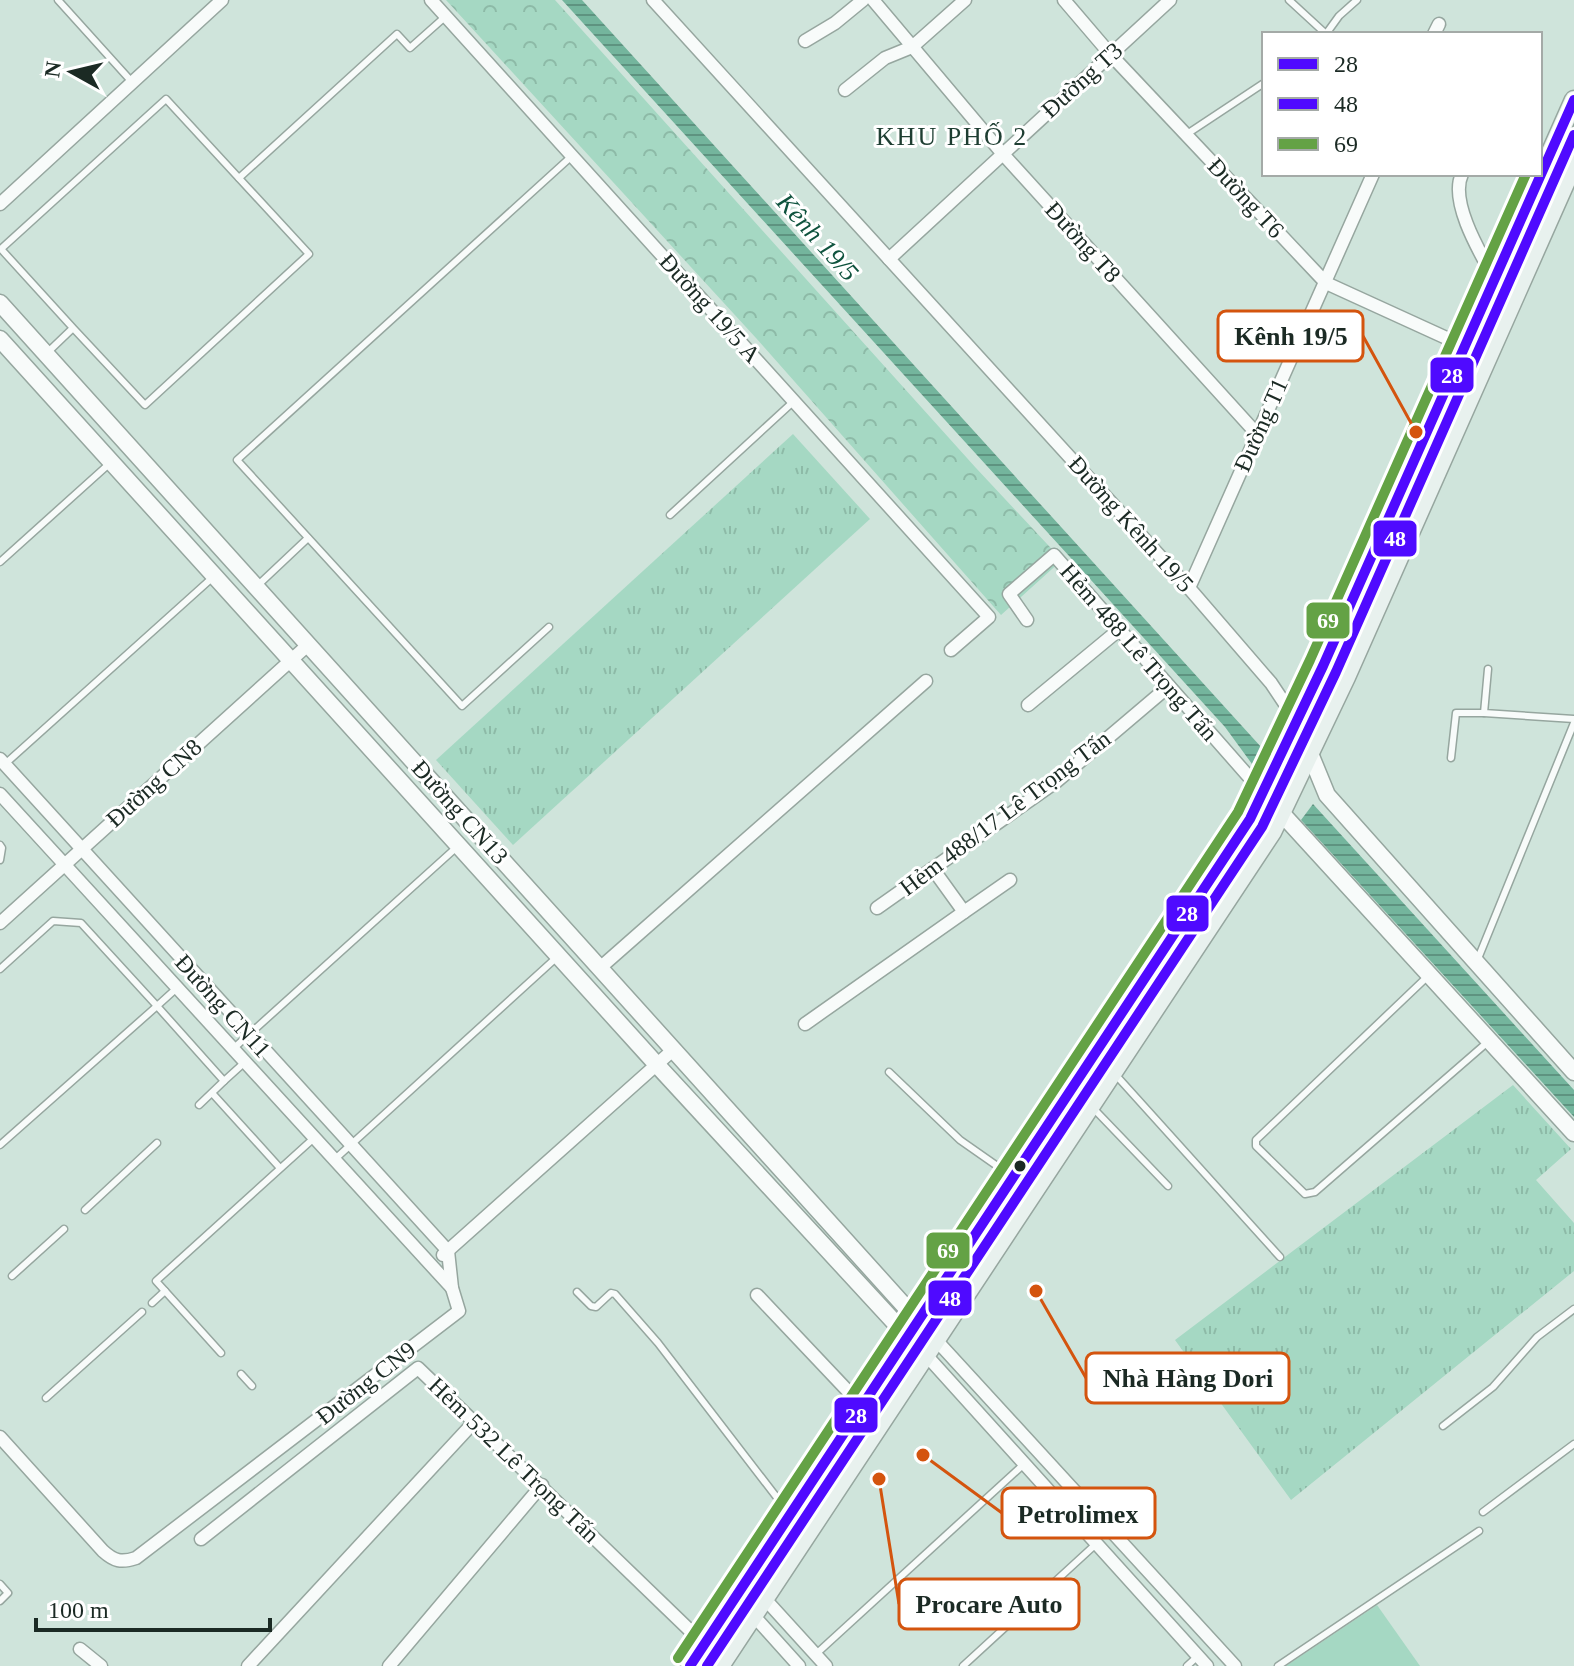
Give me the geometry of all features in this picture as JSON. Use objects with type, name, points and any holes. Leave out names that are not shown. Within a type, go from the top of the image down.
[{"type":"main road","points":[[1542,171],[1574,100]]},
{"type":"main road","points":[[720,1666],[932,1349],[1282,814],[1574,163]]},
{"type":"main road","points":[[690,1666],[1264,794],[1540,176]]},
{"type":"main road","points":[[1464,346],[1488,357]]},
{"type":"main road","points":[[913,1329],[932,1349]]},
{"type":"street","points":[[0,204],[222,0]]},
{"type":"street","name":"Đường 19/5 A","points":[[431,0],[989,617],[951,650]]},
{"type":"street","name":"Đường Kênh 19/5","points":[[653,0],[1189,588],[1271,683],[1297,722],[1327,795],[1476,964],[1570,1060]]},
{"type":"street","points":[[805,41],[835,23],[863,0]]},
{"type":"street","name":"Đường T8","points":[[873,0],[1002,153],[1257,434]]},
{"type":"street","points":[[845,90],[885,58],[912,47],[965,0]]},
{"type":"street","name":"Đường T6","points":[[1064,0],[1111,55],[1326,283],[1464,346]]},
{"type":"street","name":"Đường T3","points":[[889,259],[1170,0]]},
{"type":"street","name":"Đường T1","points":[[1189,588],[1372,176]]},
{"type":"street","points":[[1461,176],[1457,192],[1477,248],[1494,278]]},
{"type":"street","name":"Đường CN13","points":[[0,303],[601,967],[913,1329]]},
{"type":"street","name":"Đường CN13","points":[[3,349],[112,462],[707,1120],[913,1329]]},
{"type":"street","name":"Hẻm 488 Lê Trọng Tấn","points":[[1027,620],[1009,594],[1054,555],[1264,794]]},
{"type":"street","points":[[1028,705],[1120,629]]},
{"type":"street","name":"Đường CN8","points":[[0,923],[309,644]]},
{"type":"street","points":[[601,967],[926,681]]},
{"type":"street","name":"Hẻm 488/17 Lê Trọng Tấn","points":[[877,908],[1057,781],[1169,686]]},
{"type":"street","name":"Đường CN11","points":[[2,762],[448,1251]]},
{"type":"street","name":"Đường CN11","points":[[0,794],[452,1288]]},
{"type":"street","points":[[1264,794],[1574,1133]]},
{"type":"street","points":[[933,869],[964,912]]},
{"type":"street","points":[[805,1024],[1010,880]]},
{"type":"street","points":[[558,955],[575,939]]},
{"type":"street","points":[[432,1266],[673,1050]]},
{"type":"street","points":[[707,1120],[722,1104]]},
{"type":"street","name":"Đường CN9","points":[[0,1437],[113,1560],[124,1562],[136,1558],[459,1311],[452,1288],[448,1251]]},
{"type":"street","points":[[757,1295],[862,1406]]},
{"type":"street","points":[[932,1349],[1024,1464],[1202,1661]]},
{"type":"street","points":[[932,1349],[1123,1544],[1235,1666]]},
{"type":"street","name":"Hẻm 532 Lê Trọng Tấn","points":[[201,1539],[418,1368],[705,1645]]},
{"type":"street","points":[[248,1666],[475,1421]]},
{"type":"street","points":[[389,1666],[542,1485]]},
{"type":"street","points":[[1109,1557],[1123,1544]]},
{"type":"street","points":[[765,1599],[826,1666]]},
{"type":"street","points":[[754,1616],[799,1666]]},
{"type":"street","points":[[80,1649],[101,1666]]},
{"type":"lane","points":[[58,0],[132,82]]},
{"type":"lane","points":[[1289,0],[1324,32]]},
{"type":"lane","points":[[1327,32],[1357,0]]},
{"type":"lane","points":[[239,178],[397,34],[410,48],[446,16]]},
{"type":"lane","points":[[1186,134],[1262,84]]},
{"type":"lane","points":[[166,99],[309,254],[145,405],[73,328],[1,249],[166,99]]},
{"type":"lane","points":[[549,627],[462,706],[237,460],[573,155]]},
{"type":"lane","points":[[46,354],[73,328]]},
{"type":"lane","points":[[670,515],[793,402]]},
{"type":"lane","points":[[0,562],[112,462]]},
{"type":"lane","points":[[256,587],[308,538]]},
{"type":"lane","points":[[2,762],[214,575]]},
{"type":"lane","points":[[1484,713],[1488,669]]},
{"type":"lane","points":[[1451,758],[1456,713],[1574,721],[1476,964]]},
{"type":"lane","points":[[0,845],[0,860]]},
{"type":"lane","points":[[234,1048],[458,846]]},
{"type":"lane","points":[[0,969],[53,921],[81,923],[224,1081]]},
{"type":"lane","points":[[334,1160],[558,955]]},
{"type":"lane","points":[[1430,975],[1256,1140],[1256,1146],[1305,1194],[1315,1192],[1490,1040]]},
{"type":"lane","points":[[0,1145],[178,987]]},
{"type":"lane","points":[[199,1105],[245,1062]]},
{"type":"lane","points":[[889,1072],[960,1140],[1013,1177]]},
{"type":"lane","points":[[1114,1073],[1280,1257]]},
{"type":"lane","points":[[212,1093],[280,1168]]},
{"type":"lane","points":[[1091,1106],[1168,1186]]},
{"type":"lane","points":[[221,1353],[156,1281],[314,1138]]},
{"type":"lane","points":[[85,1210],[157,1143]]},
{"type":"lane","points":[[12,1276],[64,1229]]},
{"type":"lane","points":[[152,1303],[165,1291]]},
{"type":"lane","points":[[577,1292],[596,1307],[611,1293],[615,1294],[658,1343],[790,1515]]},
{"type":"lane","points":[[1443,1426],[1493,1387],[1537,1337],[1574,1309]]},
{"type":"lane","points":[[46,1398],[142,1312]]},
{"type":"lane","points":[[241,1374],[252,1386]]},
{"type":"lane","points":[[1483,1512],[1574,1444]]},
{"type":"lane","points":[[815,1655],[1024,1464]]},
{"type":"lane","points":[[1278,1666],[1479,1531]]},
{"type":"lane","points":[[963,1666],[1096,1544]]},
{"type":"lane","points":[[0,1584],[8,1593],[0,1601]]},
{"type":"lane","points":[[1187,1666],[1202,1661]]},
{"type":"green space","points":[[446,0],[555,0],[1062,560],[1001,615],[756,338]]},
{"type":"green space","points":[[793,434],[870,519],[513,845],[436,760]]},
{"type":"green space","points":[[1513,1085],[1571,1149],[1536,1180],[1574,1223],[1574,1271],[1291,1500],[1175,1340]]},
{"type":"green space","points":[[1377,1605],[1420,1666],[1286,1666]]},
{"type":"shaded area","points":[[562,0],[582,0],[1262,748],[1252,764],[1225,727]]},
{"type":"shaded area","points":[[1313,804],[1574,1090],[1574,1117],[1301,820]]},
{"type":"transit line","name":"28","points":[[1542,172],[1574,100]]},
{"type":"transit line","name":"48","points":[[707,1666],[1262,827],[1336,672],[1574,135]]},
{"type":"transit line","name":"69","points":[[678,1658],[1238,812],[1310,660],[1525,176]]},
{"type":"transit line","name":"28","points":[[690,1666],[1250,819],[1323,666],[1540,176]]},
{"type":"place","name":"Kênh 19/5","points":[[1416,432]]},
{"type":"place","name":"Nhà Hàng Dori","points":[[1036,1291]]},
{"type":"place","name":"Petrolimex","points":[[923,1455]]},
{"type":"place","name":"Procare Auto","points":[[879,1479]]},
{"type":"district","name":"KHU PHỐ 2","points":[[952,136]]}]
